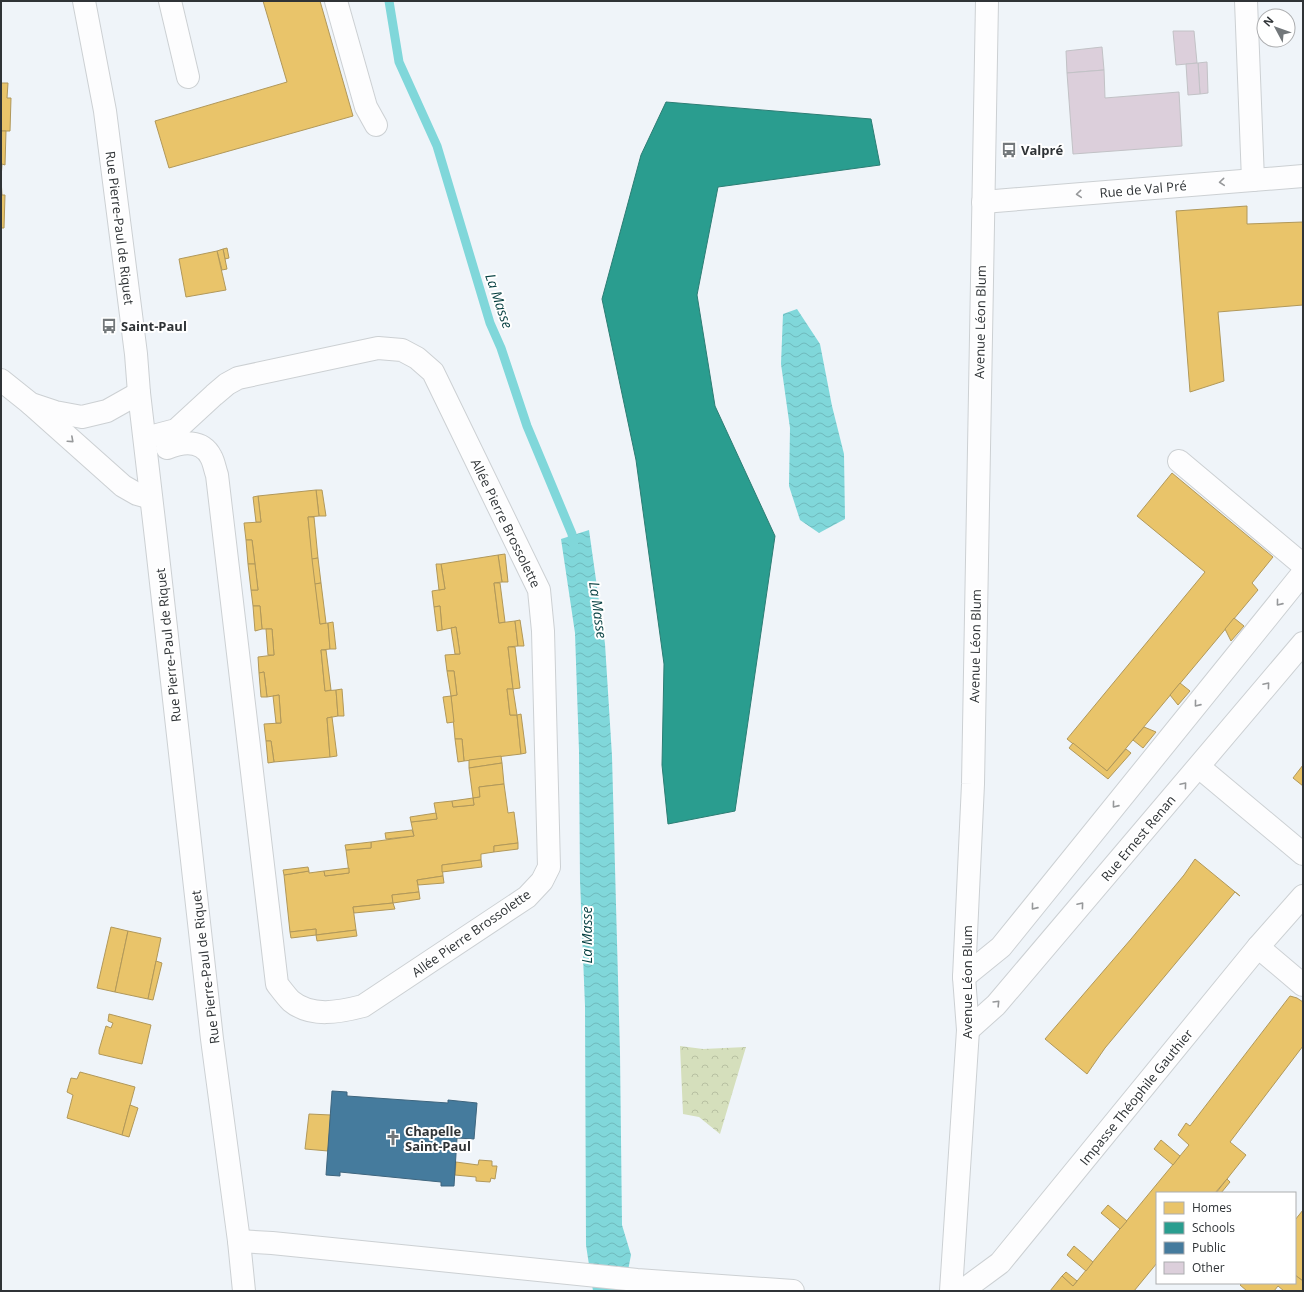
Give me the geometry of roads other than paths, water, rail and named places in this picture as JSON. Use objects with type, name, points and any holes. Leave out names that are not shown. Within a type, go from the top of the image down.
[{"type":"street","name":"Rue Pierre-Paul de Riquet","points":[[84,1],[105,111],[136,354],[139,393],[212,1039],[239,1241],[244,1291]]},
{"type":"street","points":[[170,1],[188,77]]},
{"type":"street","points":[[336,1],[366,107],[376,125]]},
{"type":"street","name":"Avenue Léon Blum","points":[[951,1291],[968,1030],[964,977],[973,784],[987,1]]},
{"type":"street","points":[[1246,1],[1253,180]]},
{"type":"street","name":"Rue de Val Pré","points":[[983,202],[1303,176]]},
{"type":"street","name":"Allée Pierre Brossolette","points":[[378,348],[402,350],[417,358],[433,372],[539,590],[543,631],[549,867],[542,881],[527,896],[363,1006],[340,1012],[306,1010],[291,1001],[277,984],[217,475],[211,457],[202,447],[193,443],[178,444],[162,442],[227,384],[238,378],[378,348]]},
{"type":"street","points":[[1,380],[31,404],[122,486],[137,494],[151,498]]},
{"type":"street","points":[[31,404],[55,412],[82,417],[107,411],[139,393]]},
{"type":"street","points":[[1179,461],[1303,565]]},
{"type":"street","points":[[964,977],[1001,947],[1303,573]]},
{"type":"street","name":"Rue Ernest Renan","points":[[968,1030],[996,1005],[1303,643]]},
{"type":"street","points":[[1199,767],[1303,854]]},
{"type":"street","name":"Impasse Théophile Gauthier","points":[[962,1291],[1000,1263],[1258,947],[1303,896]]},
{"type":"street","points":[[1258,947],[1303,985]]},
{"type":"street","points":[[239,1241],[573,1273],[637,1280],[663,1286],[793,1291]]},
{"type":"water","points":[[797,309],[820,344],[832,406],[844,454],[845,519],[819,533],[800,520],[789,486],[790,428],[781,364],[783,314]]},
{"type":"water","points":[[589,530],[605,644],[612,756],[620,1053],[622,1225],[631,1255],[624,1291],[593,1291],[586,1245],[585,1006],[580,881],[579,751],[575,633],[561,539]]},
{"type":"waterway","name":"La Masse","points":[[389,1],[399,62],[437,146],[490,323],[501,348],[527,426],[572,534],[574,547]]},
{"type":"place","name":"Valpré","points":[[1009,150]]},
{"type":"place","name":"Saint-Paul","points":[[109,326]]},
{"type":"place","name":"Chapelle Saint-Paul","points":[[393,1138]]}]
